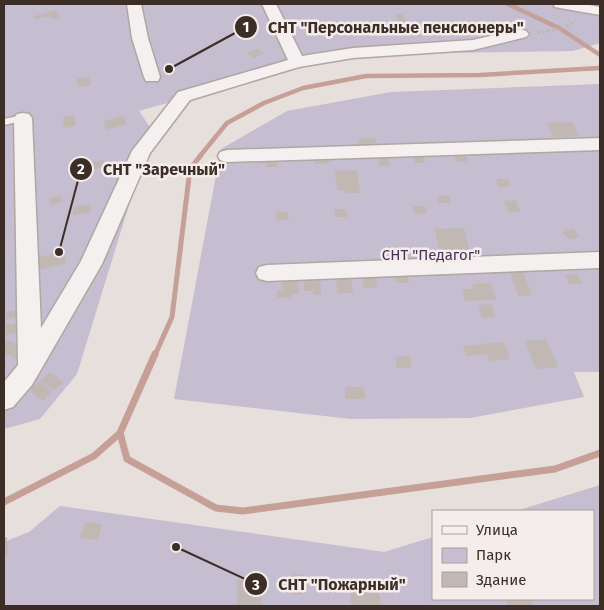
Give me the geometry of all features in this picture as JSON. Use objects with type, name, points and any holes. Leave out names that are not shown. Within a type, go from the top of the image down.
[{"type":"street","points":[[134,4],[140,38],[152,77]]},
{"type":"street","points":[[269,4],[298,62]]},
{"type":"street","points":[[560,4],[597,11]]},
{"type":"street","points":[[4,399],[23,378],[91,264],[141,151],[184,96],[298,62],[353,53],[472,45],[521,34]]},
{"type":"street","points":[[14,120],[30,365]]},
{"type":"street","points":[[227,156],[600,144]]},
{"type":"street","points":[[267,272],[600,260]]},
{"type":"path","points":[[521,34],[561,29],[597,11]]},
{"type":"green space","points":[[4,4],[600,4],[600,43],[573,51],[373,54],[370,50],[187,91],[167,103],[139,111],[152,130],[77,374],[40,419],[4,429]]},
{"type":"green space","name":"СНТ \"Педагог\"","points":[[600,84],[600,372],[574,372],[584,397],[470,418],[351,419],[174,399],[221,149],[287,111],[391,92]]},
{"type":"green space","points":[[600,485],[600,606],[4,606],[4,542],[29,532],[60,506],[384,552],[432,537],[432,600],[594,600],[594,510],[519,510]]},
{"type":"building","points":[[57,10],[59,18],[51,19],[51,16],[35,19],[34,16]]},
{"type":"building","points":[[402,14],[409,26],[402,26],[395,15]]},
{"type":"building","points":[[258,49],[264,54],[253,58],[247,52]]},
{"type":"building","points":[[89,77],[91,85],[78,87],[76,79]]},
{"type":"building","points":[[74,115],[76,126],[64,128],[63,117]]},
{"type":"building","points":[[123,116],[127,124],[107,130],[104,121]]},
{"type":"building","points":[[572,122],[579,136],[554,137],[547,123]]},
{"type":"building","points":[[375,138],[377,148],[360,149],[358,139]]},
{"type":"building","points":[[453,153],[465,153],[468,161],[456,162]]},
{"type":"building","points":[[413,154],[423,154],[425,163],[415,163]]},
{"type":"building","points":[[378,155],[388,155],[390,166],[380,166]]},
{"type":"building","points":[[328,158],[329,163],[315,164],[314,159]]},
{"type":"building","points":[[104,160],[105,167],[93,169],[92,162]]},
{"type":"building","points":[[265,160],[277,160],[277,167],[266,167]]},
{"type":"building","points":[[357,170],[360,193],[345,193],[345,190],[337,190],[335,171]]},
{"type":"building","points":[[496,179],[508,179],[510,186],[498,187]]},
{"type":"building","points":[[61,195],[62,202],[50,205],[49,198]]},
{"type":"building","points":[[449,195],[451,203],[439,203],[437,196]]},
{"type":"building","points":[[516,200],[520,212],[508,212],[504,201]]},
{"type":"building","points":[[90,204],[91,212],[73,215],[73,207]]},
{"type":"building","points":[[413,206],[425,206],[427,213],[414,214]]},
{"type":"building","points":[[334,209],[346,209],[348,217],[335,217]]},
{"type":"building","points":[[276,212],[288,212],[289,220],[276,220]]},
{"type":"building","points":[[464,228],[470,252],[440,253],[434,229]]},
{"type":"building","points":[[573,229],[580,236],[570,240],[562,232]]},
{"type":"building","points":[[64,251],[66,263],[31,272],[29,260]]},
{"type":"building","points":[[510,272],[523,272],[532,295],[518,296]]},
{"type":"building","points":[[408,274],[409,283],[396,283],[394,275]]},
{"type":"building","points":[[578,274],[582,284],[569,284],[565,275]]},
{"type":"building","points":[[375,276],[377,288],[364,288],[362,277]]},
{"type":"building","points":[[351,278],[353,293],[338,293],[336,279]]},
{"type":"building","points":[[320,279],[321,295],[314,295],[313,291],[304,291],[304,280]]},
{"type":"building","points":[[286,280],[298,280],[299,294],[292,294],[292,297],[277,298],[277,290],[282,290],[282,282],[286,282]]},
{"type":"building","points":[[491,283],[496,300],[465,301],[462,289],[474,289],[472,284]]},
{"type":"building","points":[[492,304],[495,317],[482,318],[478,305]]},
{"type":"building","points":[[21,309],[21,316],[7,319],[6,312]]},
{"type":"building","points":[[21,322],[21,332],[6,335],[6,325]]},
{"type":"building","points":[[546,339],[558,367],[536,369],[525,341]]},
{"type":"building","points":[[8,340],[24,349],[15,359],[4,352],[4,344]]},
{"type":"building","points":[[504,342],[510,359],[489,361],[487,354],[466,356],[463,346]]},
{"type":"building","points":[[410,356],[412,367],[397,368],[395,357]]},
{"type":"building","points":[[50,372],[63,382],[54,390],[40,381]]},
{"type":"building","points":[[39,382],[52,391],[43,401],[29,390]]},
{"type":"building","points":[[345,387],[364,387],[365,399],[345,399]]},
{"type":"building","points":[[85,522],[102,524],[98,540],[80,538]]},
{"type":"building","points":[[7,537],[8,555],[4,556],[4,538]]},
{"type":"building","points":[[304,574],[306,594],[294,595],[292,575]]},
{"type":"building","points":[[261,578],[262,606],[237,606],[237,580]]},
{"type":"building","points":[[379,591],[381,606],[351,606],[350,593]]},
{"type":"building","points":[[506,600],[531,600],[533,606],[508,606]]},
{"type":"waterway","points":[[508,4],[561,29],[600,55]]},
{"type":"waterway","points":[[200,156],[227,123],[264,103],[303,88],[366,76],[480,75],[600,68]]},
{"type":"waterway","points":[[155,355],[172,317],[190,169],[201,155]]},
{"type":"waterway","points":[[120,433],[155,354]]},
{"type":"waterway","points":[[4,502],[94,456],[120,433]]},
{"type":"waterway","points":[[120,433],[127,459],[216,508],[243,511],[555,469],[600,453]]},
{"type":"place","name":"СНТ \"Персональные пенсионеры\"","points":[[169,69]]},
{"type":"place","name":"СНТ \"Заречный\"","points":[[59,252]]},
{"type":"place","name":"СНТ \"Пожарный\"","points":[[176,547]]}]
